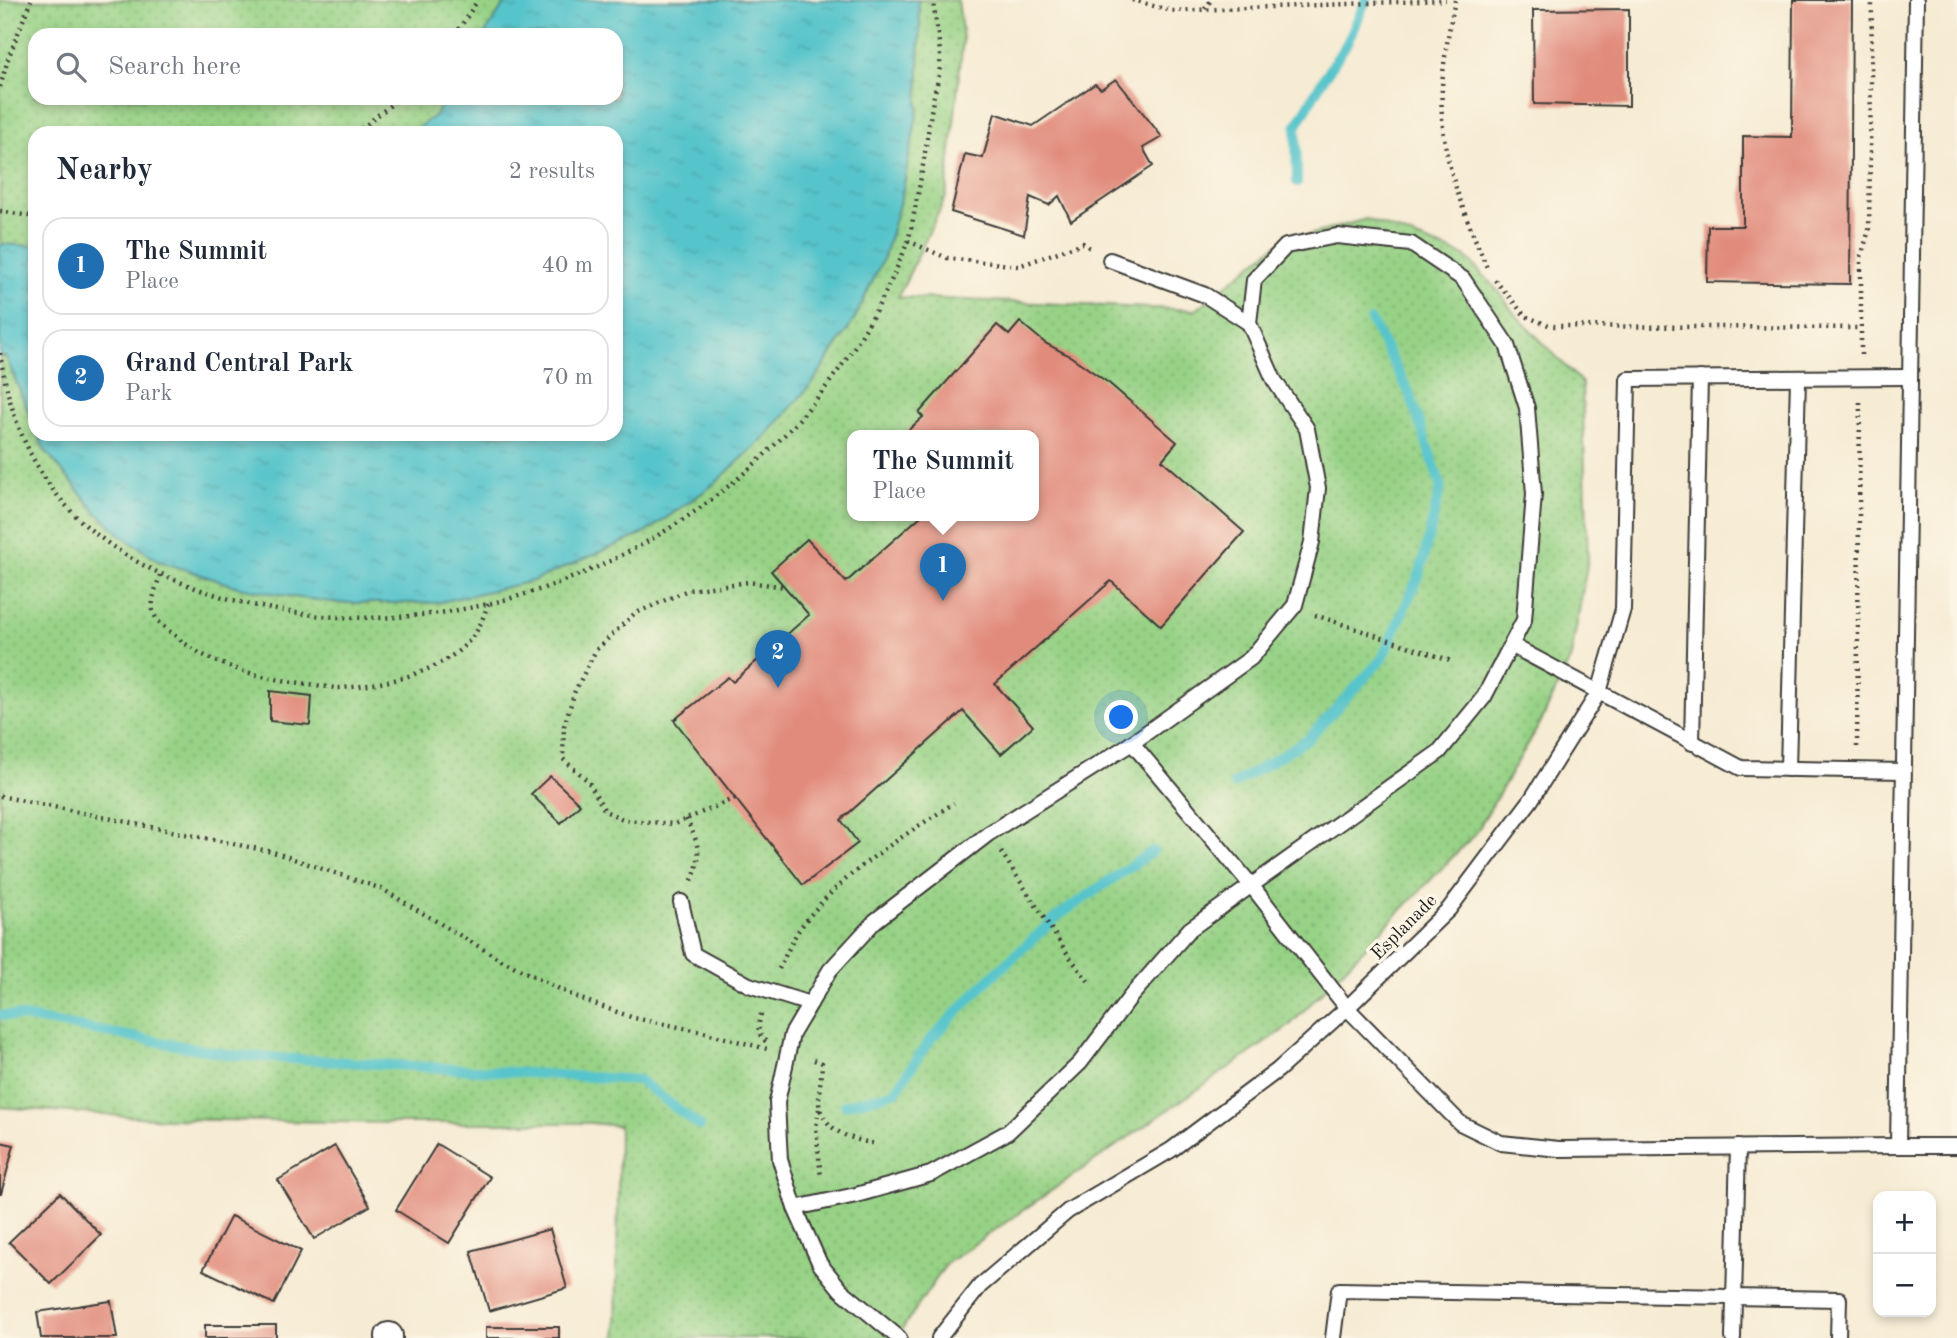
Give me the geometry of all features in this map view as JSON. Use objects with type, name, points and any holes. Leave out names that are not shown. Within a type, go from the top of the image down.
[{"type":"lane","points":[[1898,1146],[1916,0]]},
{"type":"lane","points":[[795,1208],[856,1195],[931,1174],[1008,1132],[1080,1063],[1132,996],[1190,929],[1439,752],[1484,697],[1524,620],[1534,494],[1527,408],[1507,345],[1463,279],[1411,244],[1337,236],[1286,246],[1254,280],[1249,323],[1275,380],[1307,429],[1318,488],[1312,541],[1295,605],[1251,658],[1132,743],[988,834],[875,921],[831,970],[792,1034],[777,1102],[777,1114],[780,1160],[795,1208],[820,1264],[841,1290],[900,1338]]},
{"type":"lane","points":[[1110,260],[1205,295],[1249,323]]},
{"type":"lane","points":[[1692,743],[1700,378],[1908,377]]},
{"type":"lane","name":"Esplanade","points":[[939,1338],[980,1286],[1068,1212],[1171,1150],[1278,1070],[1347,1008],[1449,909],[1531,800],[1599,692],[1623,609],[1628,379],[1700,378]]},
{"type":"lane","points":[[1788,769],[1798,378]]},
{"type":"lane","points":[[1511,645],[1741,768],[1903,771]]},
{"type":"lane","points":[[1132,743],[1251,885],[1347,1008],[1460,1123],[1501,1143],[1559,1149],[1957,1146]]},
{"type":"lane","points":[[681,902],[693,954],[748,985],[810,1004]]},
{"type":"lane","points":[[1733,1338],[1738,1147]]},
{"type":"lane","points":[[1333,1338],[1339,1290],[1839,1299],[1838,1338]]},
{"type":"path","points":[[0,88],[31,0]]},
{"type":"path","points":[[460,28],[478,0]]},
{"type":"path","points":[[0,353],[9,402],[21,436],[58,497],[106,544],[160,575],[227,599],[266,609],[345,619],[441,614],[536,591],[571,578],[628,552],[671,528],[748,470],[797,422],[841,368],[866,329],[908,241],[925,164],[940,66],[933,0]]},
{"type":"path","points":[[1132,0],[1172,10],[1446,0]]},
{"type":"path","points":[[1205,9],[1211,0]]},
{"type":"path","points":[[1455,0],[1444,56],[1443,127],[1455,188],[1489,272],[1525,316],[1551,326],[1861,328]]},
{"type":"path","points":[[365,126],[390,105]]},
{"type":"path","points":[[0,211],[28,216]]},
{"type":"path","points":[[908,241],[947,258],[1006,265],[1019,266],[1083,243],[1110,260]]},
{"type":"path","points":[[160,575],[153,597],[153,613],[162,625],[189,647],[234,669],[272,679],[338,688],[396,680],[437,664],[467,643],[479,628],[488,604]]},
{"type":"path","points":[[735,798],[675,824],[625,820],[605,811],[588,781],[563,759],[564,726],[576,691],[596,650],[634,614],[688,590],[748,582],[785,587]]},
{"type":"path","points":[[1295,605],[1325,620],[1452,661]]},
{"type":"path","points":[[0,796],[273,852],[382,889],[503,961],[578,998],[634,1018],[699,1031],[787,1054]]},
{"type":"path","points":[[779,969],[798,931],[830,896],[874,856],[954,803]]},
{"type":"path","points":[[681,902],[698,868],[698,843],[686,819]]},
{"type":"path","points":[[1013,871],[1088,981]]},
{"type":"path","points":[[761,1014],[758,1028],[762,1039],[774,1047]]},
{"type":"path","points":[[814,1060],[822,1063],[816,1128],[821,1178]]},
{"type":"path","points":[[819,1108],[831,1125],[850,1139],[876,1144]]},
{"type":"green space","points":[[0,0],[958,0],[963,39],[946,197],[898,297],[1196,310],[1277,244],[1366,219],[1465,256],[1501,294],[1513,312],[1582,383],[1588,559],[1571,657],[1542,720],[1476,833],[1289,1026],[947,1263],[896,1338],[616,1338],[619,1126],[591,1123],[166,1119],[0,1107]]},
{"type":"water","points":[[507,0],[918,0],[918,110],[902,194],[884,257],[854,320],[811,385],[765,437],[713,485],[645,533],[533,581],[436,603],[340,603],[238,587],[159,561],[122,536],[96,512],[44,449],[41,441],[623,441],[623,126],[420,126],[434,116],[442,105],[623,105],[623,28],[489,28]]},
{"type":"water","points":[[0,244],[28,246],[28,411],[6,357],[0,357]]},
{"type":"building","points":[[1793,0],[1852,0],[1850,284],[1707,282],[1708,226],[1743,226],[1743,136],[1792,137]]},
{"type":"building","points":[[1629,9],[1629,106],[1534,104],[1533,10]]},
{"type":"building","points":[[1116,79],[1162,137],[1143,148],[1153,166],[1071,221],[1059,196],[1049,205],[1030,197],[1024,235],[951,212],[965,154],[983,158],[995,113],[1033,126],[1095,84],[1101,89]]},
{"type":"building","points":[[1020,322],[1045,343],[1070,356],[1110,384],[1177,442],[1162,460],[1244,532],[1161,626],[1111,581],[995,684],[1033,726],[1001,754],[963,711],[841,820],[858,843],[803,885],[674,720],[728,677],[733,682],[809,615],[771,571],[807,539],[846,582],[915,521],[1039,521],[1039,430],[908,430],[923,417],[919,413],[997,325],[1009,335]]},
{"type":"building","points":[[270,691],[312,696],[310,725],[270,721]]},
{"type":"building","points":[[550,776],[580,804],[561,823],[531,794]]},
{"type":"building","points":[[0,1142],[14,1145],[1,1194],[0,1194]]},
{"type":"building","points":[[437,1144],[490,1177],[449,1243],[396,1210]]},
{"type":"building","points":[[335,1146],[370,1206],[314,1239],[278,1180]]},
{"type":"building","points":[[60,1193],[101,1235],[51,1284],[9,1242]]},
{"type":"building","points":[[231,1216],[301,1251],[274,1304],[203,1270]]},
{"type":"building","points":[[550,1229],[567,1288],[489,1311],[471,1251]]},
{"type":"building","points":[[111,1301],[117,1338],[41,1338],[37,1312]]},
{"type":"building","points":[[205,1325],[276,1325],[276,1338],[205,1338]]},
{"type":"building","points":[[486,1327],[559,1327],[559,1338],[486,1338]]},
{"type":"waterway","points":[[1297,182],[1296,127],[1347,43],[1366,0]]},
{"type":"waterway","points":[[1234,784],[1308,739],[1382,659],[1420,573],[1441,486],[1409,392],[1371,321]]},
{"type":"waterway","points":[[845,1105],[895,1092],[929,1041],[985,983],[1058,916],[1153,851]]},
{"type":"waterway","points":[[0,1015],[231,1055],[639,1080],[700,1126]]},
{"type":"place","name":"The Summit","points":[[943,601]]},
{"type":"place","name":"Grand Central Park","points":[[778,688]]}]
